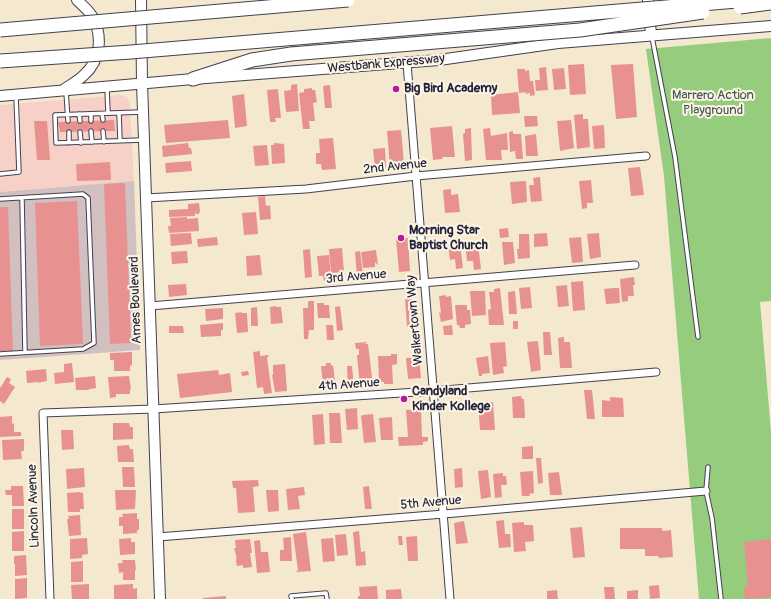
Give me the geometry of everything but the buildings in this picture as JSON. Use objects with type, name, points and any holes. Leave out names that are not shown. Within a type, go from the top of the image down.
[{"type":"highway","points":[[0,30],[348,0]]},
{"type":"highway","points":[[0,61],[131,52],[749,0]]},
{"type":"highway","points":[[193,79],[252,60],[291,54],[580,30],[771,2]]},
{"type":"main road","points":[[64,91],[84,75],[95,61],[99,45],[98,30],[91,14],[77,0]]},
{"type":"main road","name":"Ames Boulevard","points":[[141,0],[142,83],[160,599]]},
{"type":"main road","points":[[648,0],[651,35]]},
{"type":"main road","name":"Westbank Expressway","points":[[0,96],[142,83],[407,63],[439,60],[558,43],[771,26]]},
{"type":"street","name":"Walkertown Way","points":[[407,63],[450,599]]},
{"type":"street","name":"2nd Avenue","points":[[146,198],[306,189],[416,176],[646,156]]},
{"type":"street","name":"3rd Avenue","points":[[150,306],[635,265]]},
{"type":"street","name":"4th Avenue","points":[[43,413],[153,409],[433,391],[656,372]]},
{"type":"street","name":"Lincoln Avenue","points":[[43,413],[50,599]]},
{"type":"street","name":"5th Avenue","points":[[158,537],[706,491]]},
{"type":"lane","points":[[651,35],[675,157],[698,337]]},
{"type":"lane","points":[[107,86],[108,113]]},
{"type":"lane","points":[[64,91],[68,121]]},
{"type":"lane","points":[[0,174],[19,172],[16,95]]},
{"type":"lane","points":[[143,112],[55,115],[56,143],[144,140]]},
{"type":"lane","points":[[119,113],[120,141]]},
{"type":"lane","points":[[79,114],[80,121]]},
{"type":"lane","points":[[91,114],[91,121]]},
{"type":"lane","points":[[102,114],[103,120]]},
{"type":"lane","points":[[92,131],[92,142]]},
{"type":"lane","points":[[103,131],[104,142]]},
{"type":"lane","points":[[69,132],[69,143]]},
{"type":"lane","points":[[80,132],[80,142]]},
{"type":"lane","points":[[0,199],[83,194],[88,198],[94,342],[83,349],[0,354]]},
{"type":"lane","points":[[22,198],[25,352]]},
{"type":"lane","points":[[708,467],[706,491],[712,518],[720,599]]},
{"type":"lane","points":[[292,598],[326,593],[327,599]]},
{"type":"lane","points":[[313,594],[313,599]]},
{"type":"shaded area","points":[[121,95],[127,97],[130,103],[134,181],[0,192],[0,105]]},
{"type":"shaded area","points":[[134,181],[140,350],[0,360],[0,192]]},
{"type":"green space","name":"Marrero Action Playground","points":[[771,38],[771,301],[760,302],[771,432],[771,599],[699,599],[664,176],[646,49]]},
{"type":"place","name":"Big Bird Academy","points":[[396,89]]},
{"type":"place","name":"Morning Star Baptist Church","points":[[401,238]]},
{"type":"place","name":"Candyland Kinder Kollege","points":[[404,399]]}]
